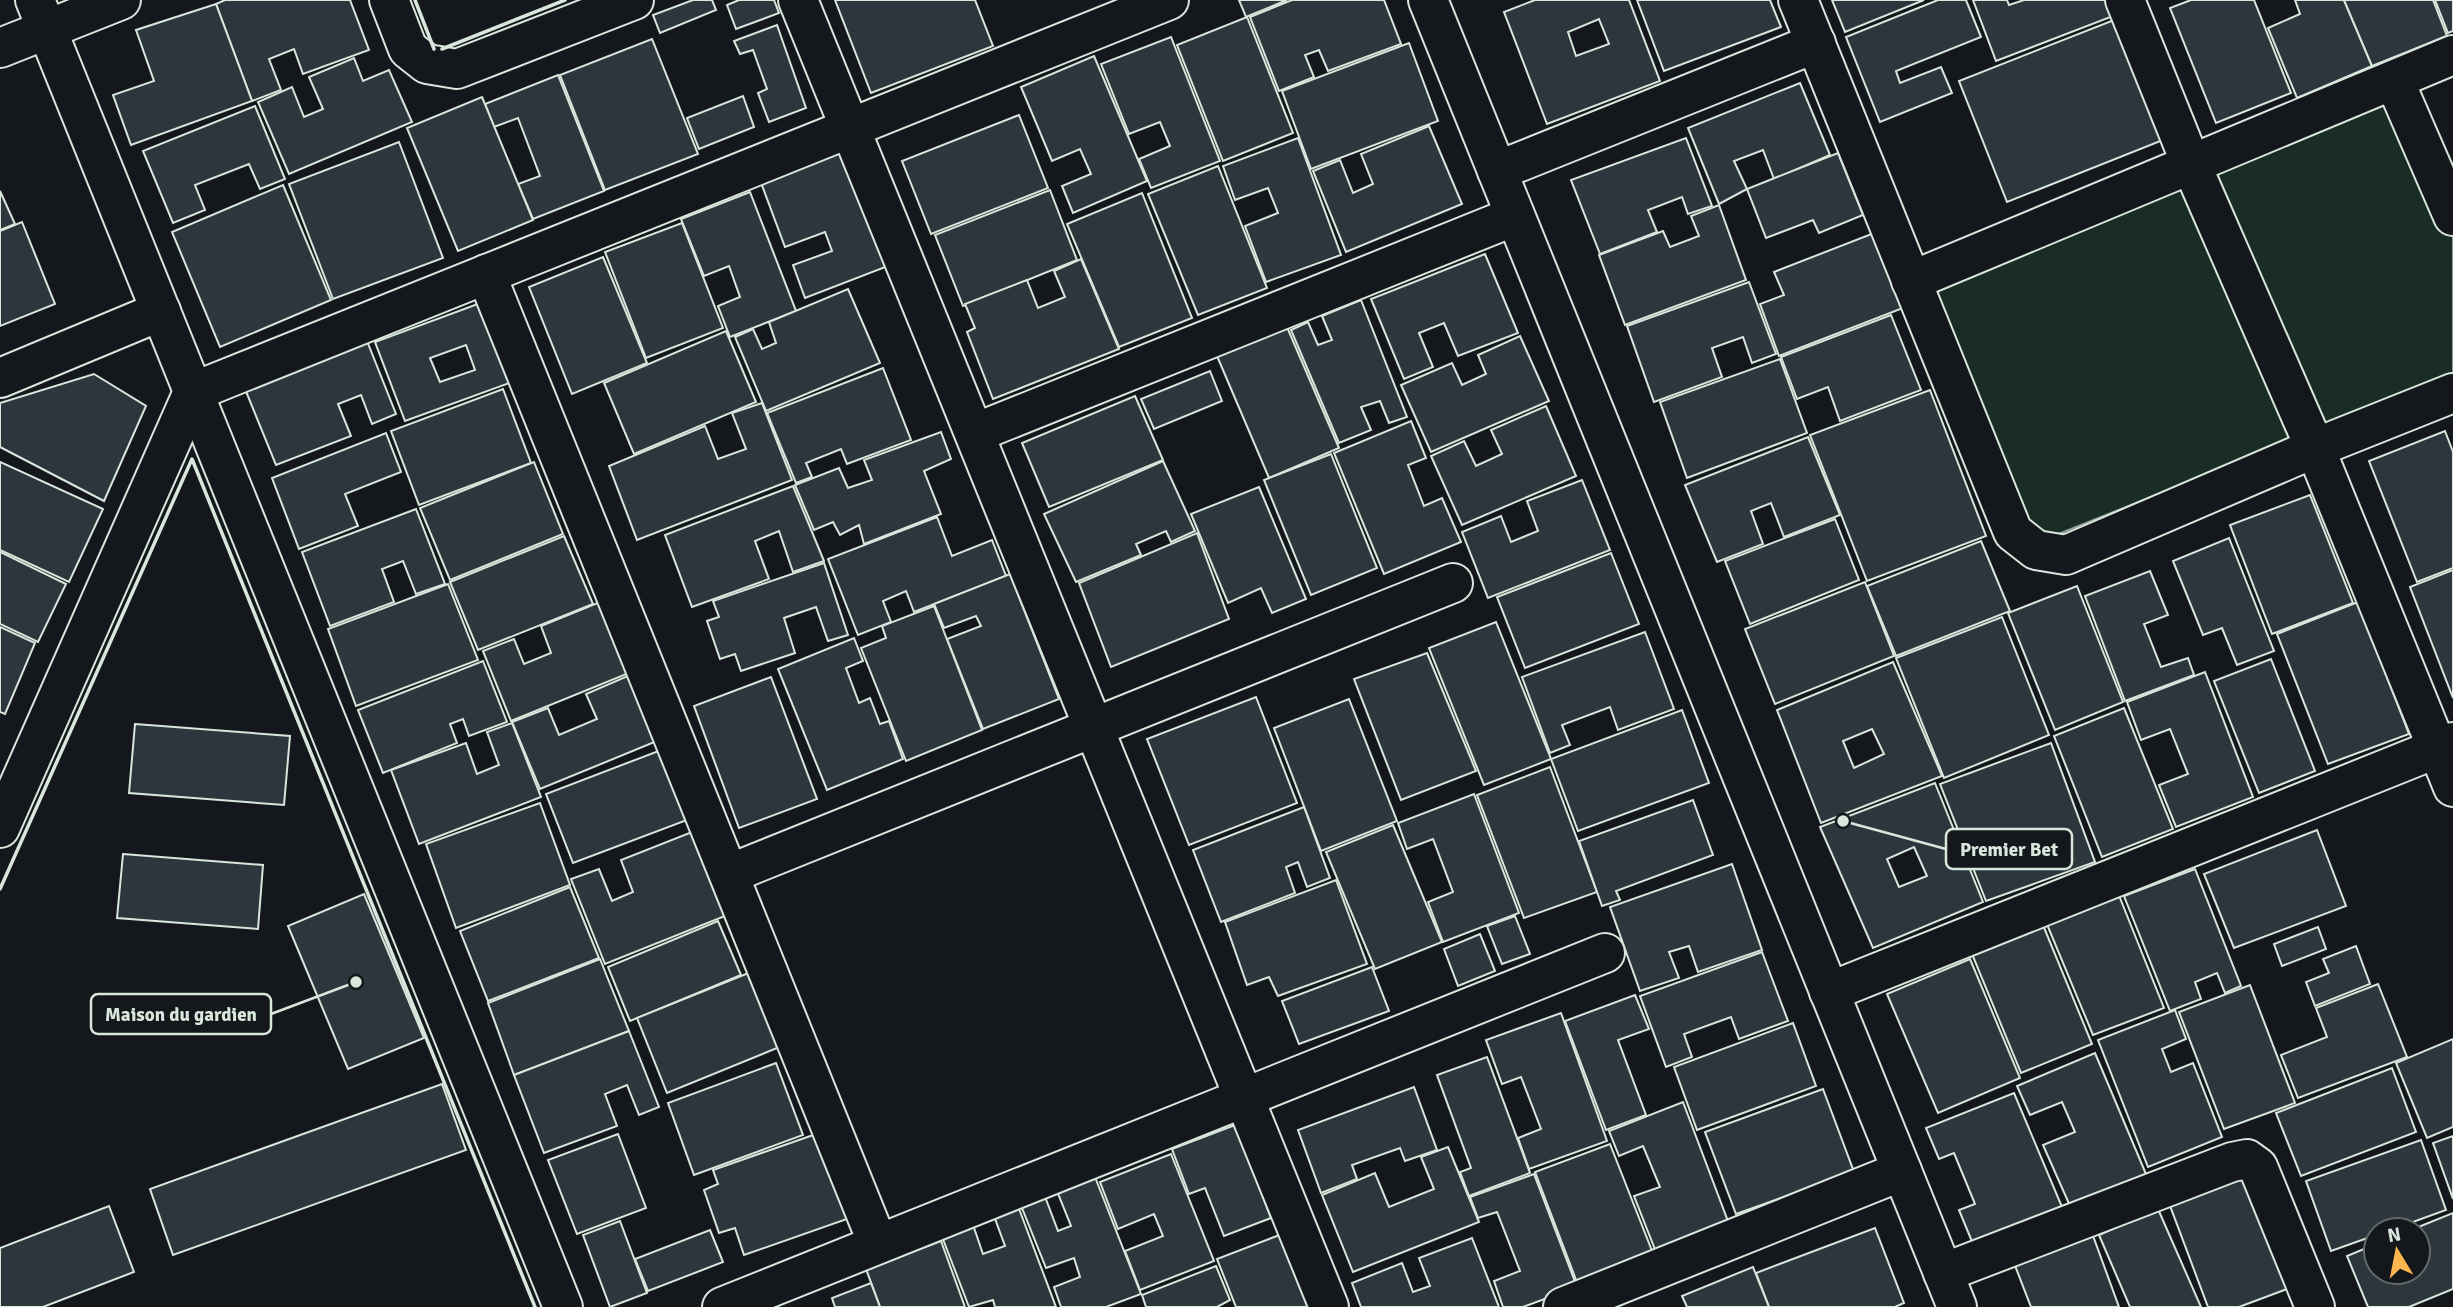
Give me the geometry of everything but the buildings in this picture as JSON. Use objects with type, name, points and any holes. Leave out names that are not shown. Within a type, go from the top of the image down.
[{"type":"street","points":[[0,48],[41,15],[121,0]]},
{"type":"street","points":[[389,0],[408,49],[426,64],[457,69],[634,0]]},
{"type":"street","points":[[798,0],[1328,1307]]},
{"type":"street","points":[[0,828],[193,392],[1168,0]]},
{"type":"street","points":[[1428,0],[1950,1290],[2232,1162],[2247,1159],[2258,1167],[2315,1307]]},
{"type":"street","points":[[1798,0],[2013,532],[2036,550],[2066,555],[2315,448],[2453,393]]},
{"type":"street","points":[[2125,0],[2191,164],[2445,745],[2453,787]]},
{"type":"street","points":[[41,15],[562,1307]]},
{"type":"street","points":[[1497,171],[1815,43]]},
{"type":"street","points":[[1911,281],[2453,55]]},
{"type":"street","points":[[2395,80],[2453,216]]},
{"type":"street","points":[[975,433],[1515,216]]},
{"type":"street","points":[[486,274],[878,1244]]},
{"type":"street","points":[[0,378],[161,311]]},
{"type":"street","points":[[729,874],[1453,583]]},
{"type":"street","points":[[1829,992],[2445,745]]},
{"type":"street","points":[[722,1307],[1605,953]]},
{"type":"street","points":[[1563,1307],[1902,1171]]},
{"type":"green space","points":[[2415,92],[2453,185],[2453,376],[2036,543],[1931,285]]},
{"type":"wall","points":[[415,0],[434,49]]},
{"type":"wall","points":[[442,49],[565,0]]},
{"type":"wall","points":[[0,889],[192,459],[535,1307]]},
{"type":"place","name":"Premier Bet","points":[[1843,821]]},
{"type":"place","name":"Maison du gardien","points":[[356,982]]}]
